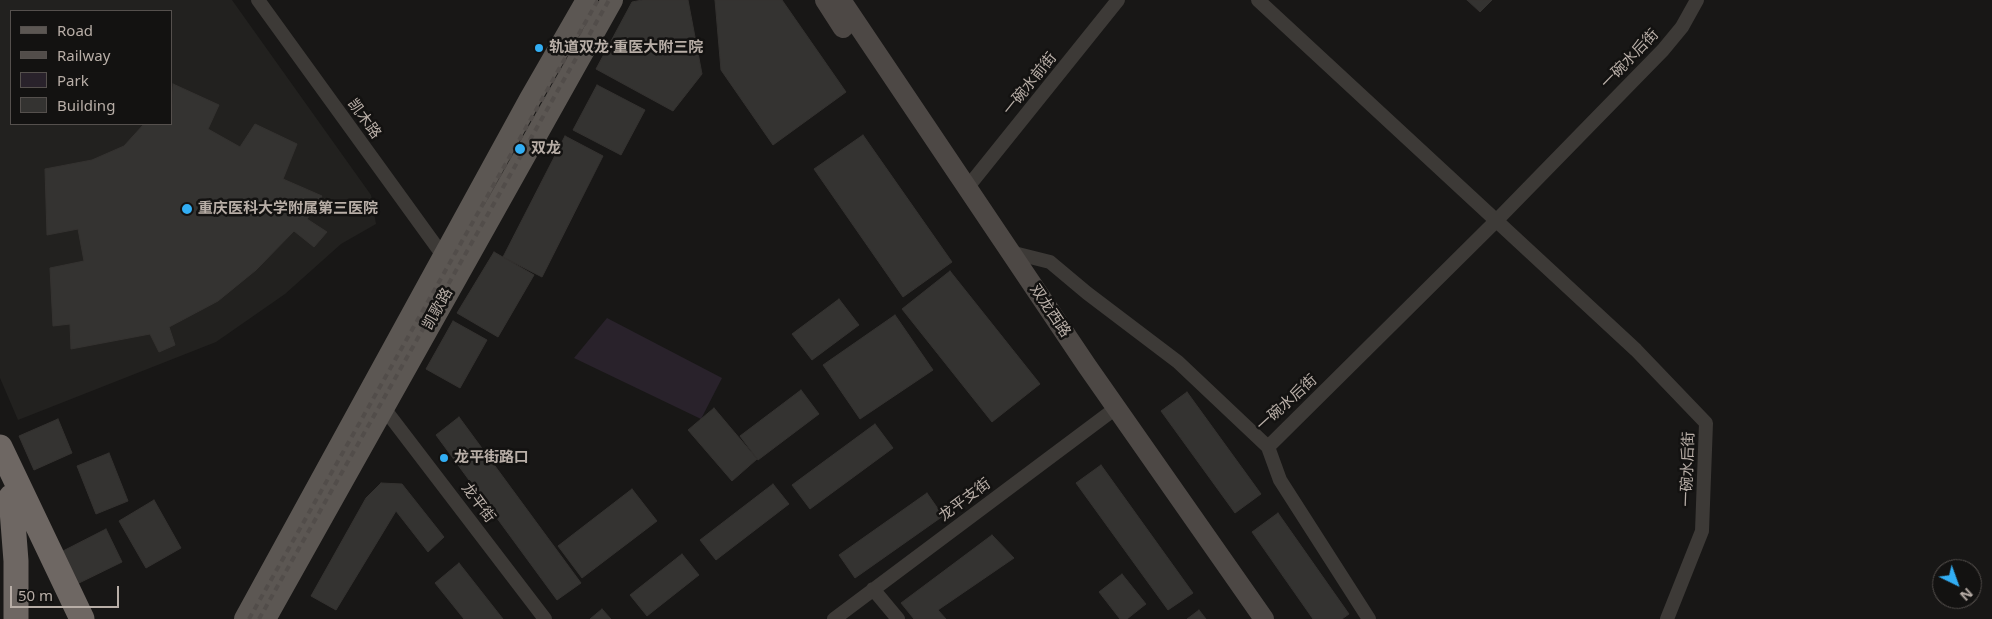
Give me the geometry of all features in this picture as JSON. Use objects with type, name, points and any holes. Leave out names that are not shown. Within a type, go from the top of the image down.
[{"type":"highway","points":[[0,447],[72,618]]},
{"type":"highway","points":[[0,474],[72,618]]},
{"type":"highway","points":[[11,497],[16,561],[16,619]]},
{"type":"main road","name":"凯歌路","points":[[245,619],[586,0]]},
{"type":"main road","name":"凯歌路","points":[[265,619],[612,0]]},
{"type":"main road","name":"双龙西路","points":[[825,0],[911,130],[1111,412],[1264,619]]},
{"type":"main road","name":"双龙西路","points":[[841,0],[1010,252],[1111,412],[1247,619]]},
{"type":"street","name":"凯木路","points":[[258,0],[444,257]]},
{"type":"street","name":"一碗水前街","points":[[967,188],[1118,0]]},
{"type":"street","name":"一碗水后街","points":[[1258,0],[1636,350],[1706,423],[1702,530],[1667,619]]},
{"type":"street","name":"一碗水后街","points":[[1010,252],[1050,262],[1087,293],[1178,362],[1268,447],[1496,221],[1663,50],[1682,27],[1697,0]]},
{"type":"street","name":"龙平街","points":[[383,407],[546,619]]},
{"type":"street","name":"龙平支街","points":[[834,619],[1111,412]]},
{"type":"street","points":[[1268,447],[1280,480],[1369,619]]},
{"type":"street","points":[[873,589],[898,619]]},
{"type":"shaded area","name":"重庆医科大学附属第三医院","points":[[0,0],[232,0],[371,195],[376,224],[341,244],[285,294],[216,342],[18,420],[0,378]]},
{"type":"green space","points":[[607,318],[722,378],[701,419],[574,358]]},
{"type":"building","points":[[642,0],[688,0],[702,74],[673,111],[596,69],[632,2]]},
{"type":"building","points":[[715,0],[782,0],[846,92],[773,145],[721,70]]},
{"type":"building","points":[[1467,0],[1492,0],[1480,12]]},
{"type":"building","points":[[173,84],[219,105],[208,129],[240,147],[255,124],[297,144],[283,179],[322,196],[307,219],[327,232],[314,247],[294,231],[256,270],[218,301],[169,327],[175,345],[159,352],[150,334],[71,349],[70,324],[53,326],[50,268],[84,261],[78,229],[47,235],[45,169],[92,160],[124,146],[143,125],[172,125]]},
{"type":"building","points":[[597,85],[645,110],[621,155],[573,130]]},
{"type":"building","points":[[863,135],[952,262],[903,297],[814,169]]},
{"type":"building","points":[[565,136],[603,156],[542,277],[503,257]]},
{"type":"building","points":[[494,252],[534,275],[498,337],[457,313]]},
{"type":"building","points":[[950,271],[1040,384],[992,422],[902,309]]},
{"type":"building","points":[[839,299],[859,325],[812,360],[792,334]]},
{"type":"building","points":[[895,315],[933,370],[860,419],[823,365]]},
{"type":"building","points":[[453,321],[487,340],[460,388],[426,369]]},
{"type":"building","points":[[801,390],[819,414],[758,460],[740,436]]},
{"type":"building","points":[[1187,392],[1261,494],[1235,513],[1161,411]]},
{"type":"building","points":[[714,408],[757,459],[732,481],[688,430]]},
{"type":"building","points":[[459,417],[581,583],[557,600],[436,435]]},
{"type":"building","points":[[58,419],[72,453],[34,470],[19,436]]},
{"type":"building","points":[[875,424],[893,448],[810,509],[792,485]]},
{"type":"building","points":[[109,453],[128,501],[96,514],[77,466]]},
{"type":"building","points":[[1101,465],[1193,593],[1168,610],[1076,483]]},
{"type":"building","points":[[381,483],[402,484],[444,537],[428,552],[396,511],[336,610],[311,596],[366,498]]},
{"type":"building","points":[[773,484],[789,504],[716,560],[700,540]]},
{"type":"building","points":[[632,489],[657,521],[582,578],[558,546]]},
{"type":"building","points":[[927,493],[943,516],[855,578],[839,555]]},
{"type":"building","points":[[154,500],[181,548],[146,568],[119,521]]},
{"type":"building","points":[[1278,513],[1349,614],[1342,619],[1313,619],[1252,532]]},
{"type":"building","points":[[106,529],[122,562],[79,583],[63,551]]},
{"type":"building","points":[[992,535],[1014,558],[938,610],[946,619],[914,619],[901,603]]},
{"type":"building","points":[[682,554],[699,575],[647,616],[630,595]]},
{"type":"building","points":[[459,563],[503,619],[464,619],[435,583]]},
{"type":"building","points":[[1122,574],[1146,604],[1127,619],[1120,619],[1099,592]]},
{"type":"building","points":[[602,609],[611,619],[590,619]]},
{"type":"building","points":[[1199,610],[1206,619],[1187,619]]},
{"type":"railway","points":[[249,619],[598,0]]},
{"type":"railway","points":[[259,619],[609,0]]},
{"type":"place","name":"轨道双龙·重医大附三院","points":[[539,48]]},
{"type":"place","name":"双龙","points":[[520,149]]},
{"type":"place","name":"重庆医科大学附属第三医院","points":[[187,209]]},
{"type":"place","name":"龙平街路口","points":[[444,458]]}]
